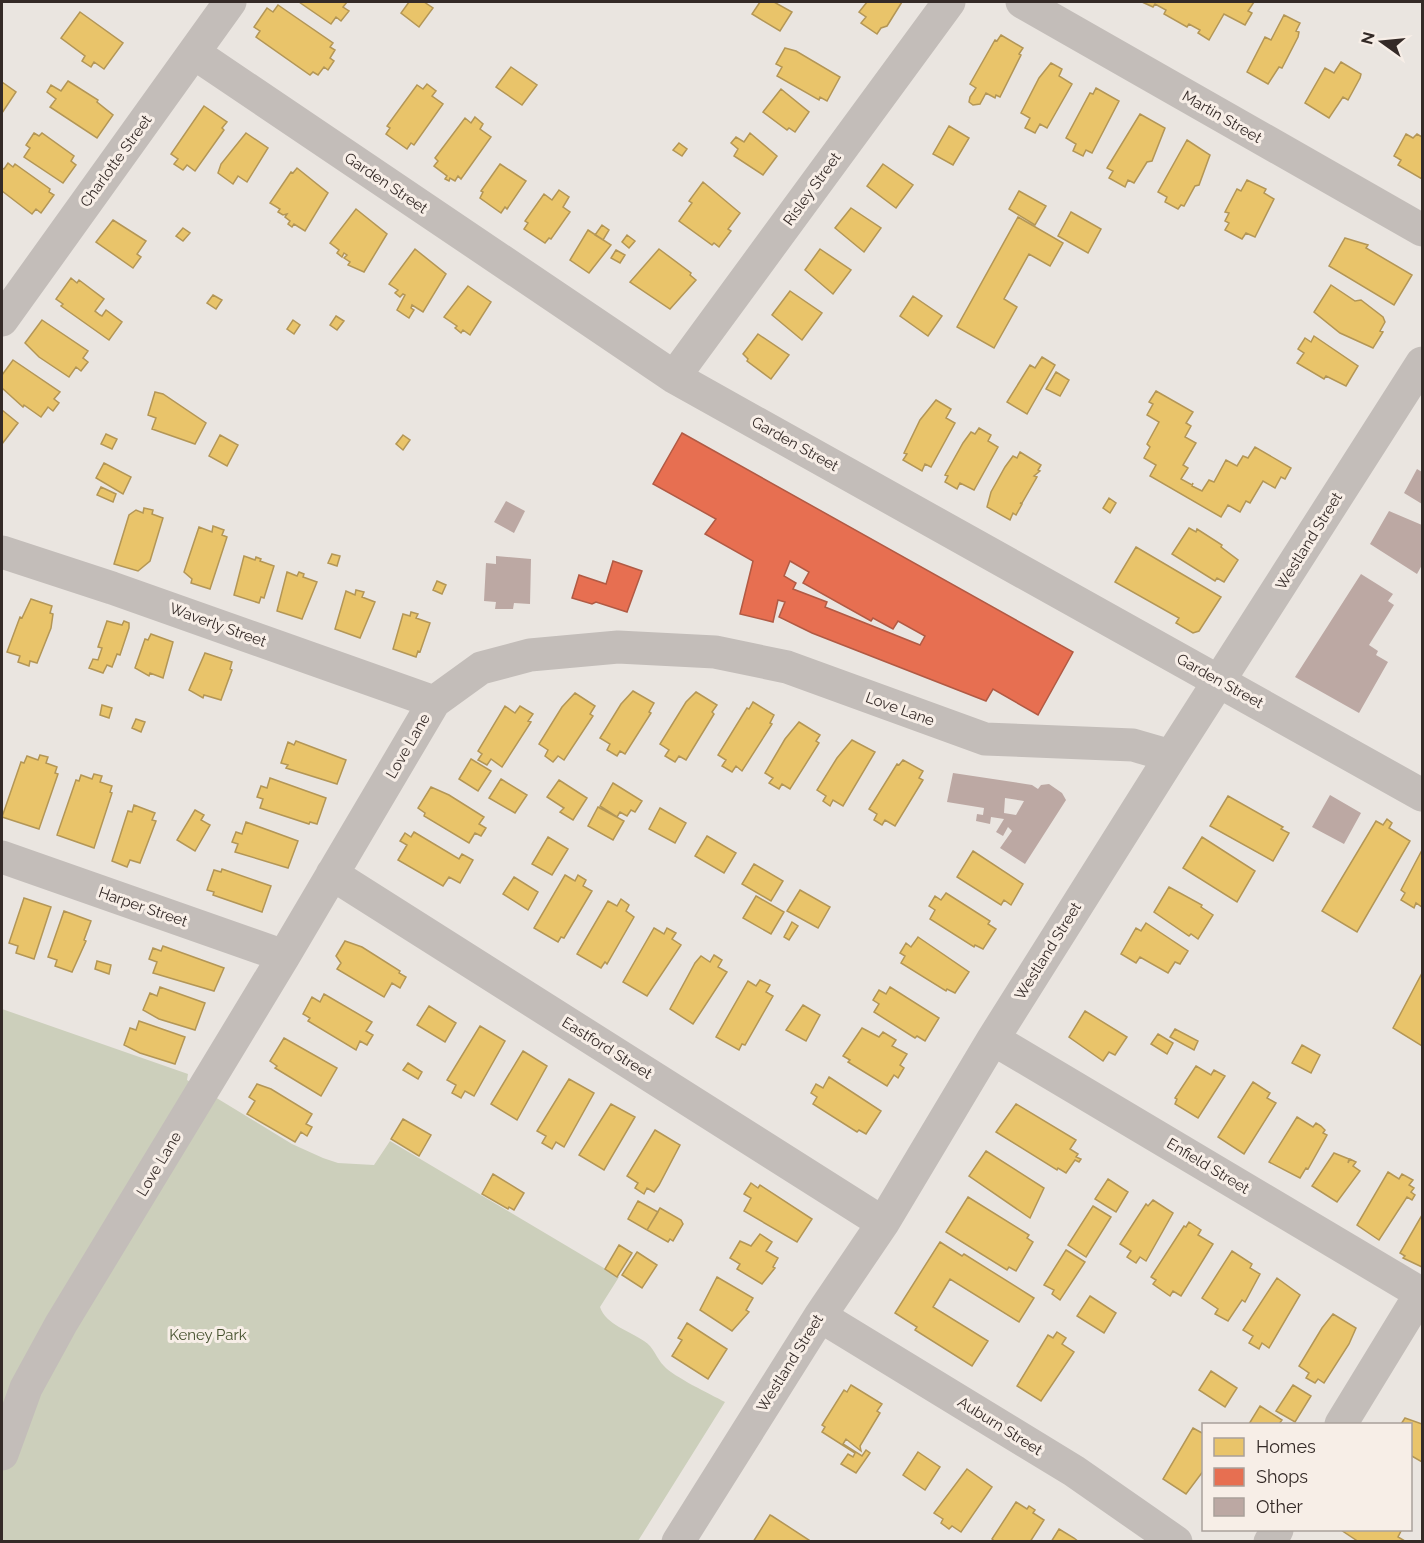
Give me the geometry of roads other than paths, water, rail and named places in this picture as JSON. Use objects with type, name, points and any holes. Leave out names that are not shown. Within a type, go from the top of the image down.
[{"type":"street","name":"Charlotte Street","points":[[2,320],[230,2]]},
{"type":"street","name":"Risley Street","points":[[675,377],[949,2]]},
{"type":"street","name":"Martin Street","points":[[1022,2],[1422,230]]},
{"type":"street","name":"Garden Street","points":[[194,53],[675,377],[1422,795]]},
{"type":"street","name":"Westland Street","points":[[678,1542],[820,1316],[883,1223],[993,1039],[1422,363]]},
{"type":"street","name":"Waverly Street","points":[[2,552],[112,588],[434,702]]},
{"type":"street","name":"Love Lane","points":[[2,1454],[26,1388],[61,1324],[284,956],[434,702],[480,669],[530,655],[618,647],[715,652],[787,667],[985,740],[1133,745],[1171,756]]},
{"type":"street","name":"Harper Street","points":[[2,857],[284,956]]},
{"type":"street","name":"Eastford Street","points":[[332,874],[883,1223]]},
{"type":"street","name":"Enfield Street","points":[[993,1039],[1422,1293]]},
{"type":"street","points":[[1342,1423],[1422,1293]]},
{"type":"street","name":"Auburn Street","points":[[820,1316],[1074,1471],[1176,1542]]},
{"type":"park label","name":"Keney Park","points":[[208,1335]]}]
